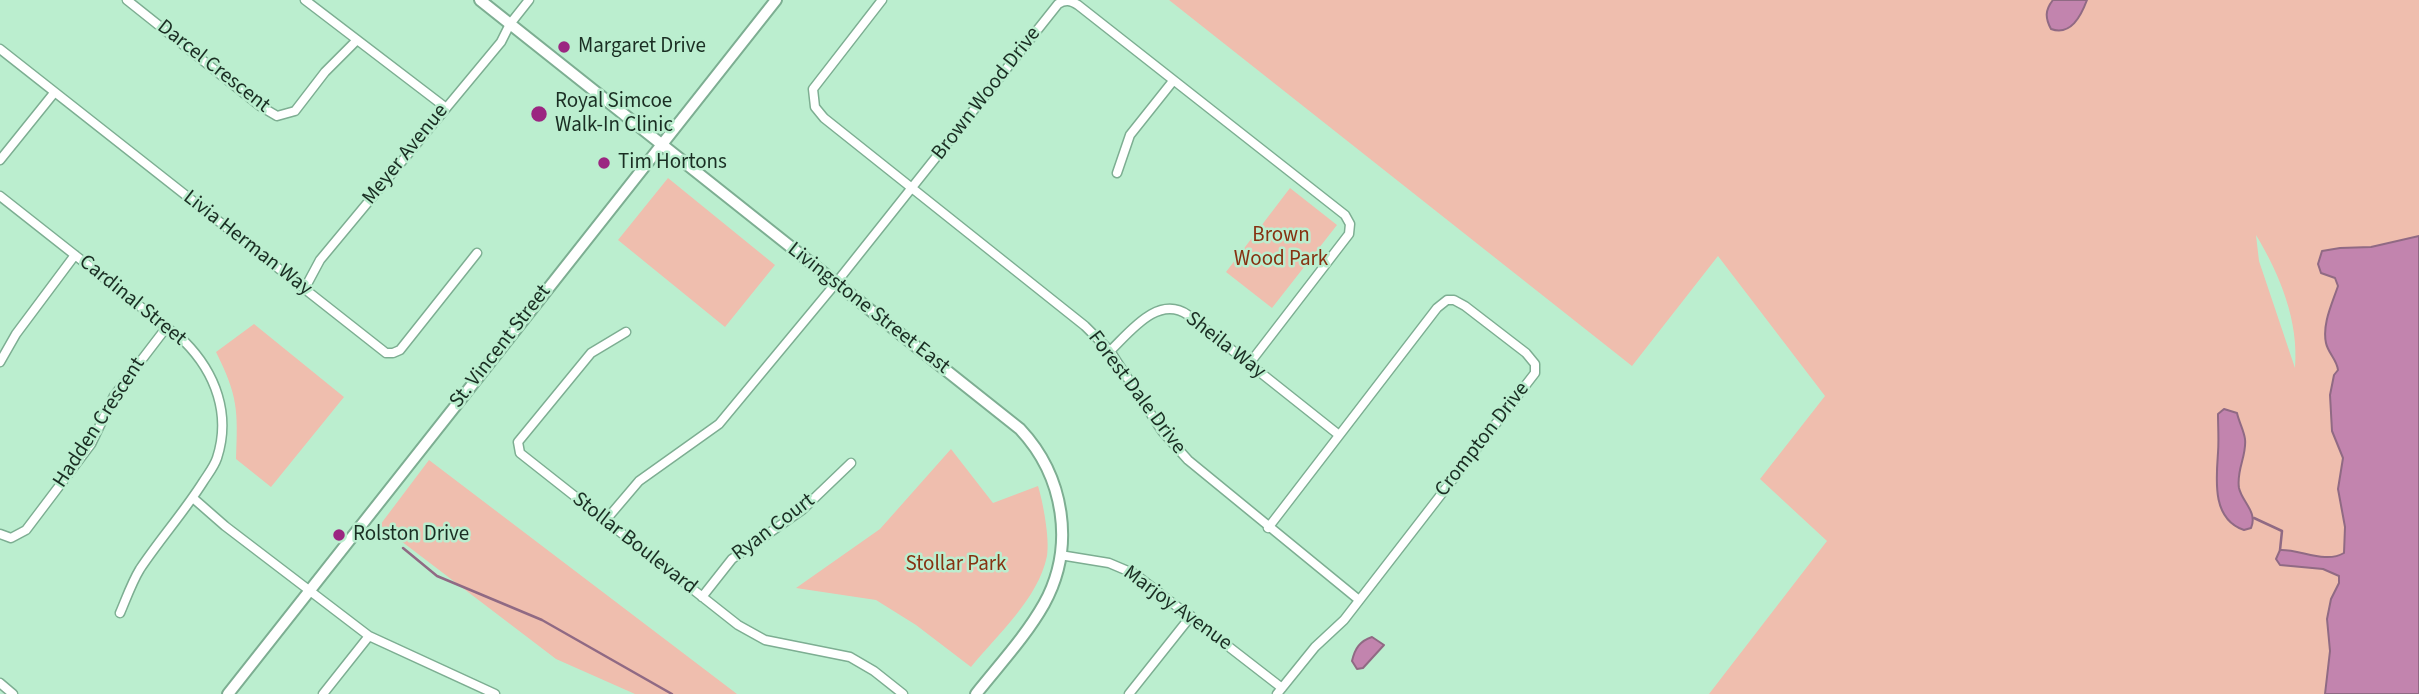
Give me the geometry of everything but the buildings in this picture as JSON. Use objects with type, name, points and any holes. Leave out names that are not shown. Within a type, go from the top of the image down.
[{"type":"street","name":"Darcel Crescent","points":[[127,0],[260,106],[277,116],[295,111],[325,72],[356,41]]},
{"type":"street","points":[[305,0],[445,107]]},
{"type":"street","name":"Livingstone Street East","points":[[480,0],[1031,440],[1045,463],[1056,490],[1062,517],[1060,555],[1055,580],[1037,616],[976,694]]},
{"type":"street","points":[[510,24],[529,0]]},
{"type":"street","name":"St. Vincent Street","points":[[228,694],[776,0]]},
{"type":"street","name":"Forest Dale Drive","points":[[882,0],[813,89],[815,107],[824,118],[1070,312],[1110,351],[1162,431],[1201,473],[1359,600]]},
{"type":"street","name":"Brown Wood Drive","points":[[605,521],[639,481],[719,424],[836,283],[1058,4],[1064,1],[1078,5],[1345,215],[1350,224],[1349,234],[1249,364]]},
{"type":"street","name":"Meyer Avenue","points":[[304,288],[320,260],[501,42],[510,24]]},
{"type":"street","name":"Livia Herman Way","points":[[0,49],[383,351],[395,353],[401,349],[477,253]]},
{"type":"street","points":[[1117,173],[1130,135],[1173,81]]},
{"type":"street","points":[[0,160],[54,93]]},
{"type":"street","name":"Cardinal Street","points":[[0,196],[196,353],[210,375],[221,403],[223,432],[216,461],[193,498],[138,572],[120,613]]},
{"type":"street","points":[[0,362],[16,334],[75,255]]},
{"type":"street","name":"Crompton Drive","points":[[1268,528],[1437,308],[1447,300],[1454,300],[1465,306],[1526,353],[1535,364],[1535,373],[1344,620],[1315,647],[1279,691]]},
{"type":"street","name":"Sheila Way","points":[[1110,351],[1157,310],[1175,308],[1339,435]]},
{"type":"street","name":"Hadden Crescent","points":[[0,534],[11,538],[26,530],[92,444],[114,396],[166,328]]},
{"type":"street","name":"Stollar Boulevard","points":[[626,332],[590,353],[518,442],[520,453],[753,634],[778,643],[850,657],[874,671],[903,694]]},
{"type":"street","name":"Ryan Court","points":[[702,597],[732,559],[802,509],[851,463]]},
{"type":"street","points":[[193,498],[225,526],[369,636],[495,694]]},
{"type":"street","name":"Marjoy Avenue","points":[[1060,555],[1121,566],[1143,579],[1279,691]]},
{"type":"street","points":[[1129,694],[1191,616]]},
{"type":"street","points":[[323,694],[369,636]]},
{"type":"street","points":[[0,683],[13,694]]},
{"type":"green space","points":[[1169,0],[2419,0],[2419,694],[1709,694],[1827,541],[1760,479],[1825,396],[1718,256],[1632,366]],"holes":[[[2256,235],[2280,282],[2291,316],[2295,368],[2259,261]]]},
{"type":"green space","points":[[668,178],[775,265],[725,327],[618,240]]},
{"type":"green space","name":"Brown Wood Park","points":[[1290,188],[1337,225],[1272,308],[1226,272]]},
{"type":"green space","points":[[254,324],[344,397],[271,487],[236,459],[237,428],[233,392],[216,352]]},
{"type":"green space","name":"Stollar Park","points":[[951,449],[993,503],[1038,486],[1047,531],[1047,556],[1035,587],[1016,615],[971,667],[916,625],[876,600],[796,588],[880,529]]},
{"type":"green space","points":[[429,460],[737,694],[635,694],[556,659],[380,525]]},
{"type":"shaded area","points":[[2053,0],[2087,0],[2074,23],[2064,30],[2058,30],[2051,29],[2047,18],[2048,7]]},
{"type":"shaded area","points":[[2419,236],[2419,694],[2325,694],[2330,651],[2327,619],[2339,576],[2323,569],[2280,565],[2276,559],[2280,550],[2321,557],[2344,553],[2345,527],[2338,489],[2343,458],[2332,431],[2330,395],[2334,375],[2338,370],[2325,336],[2328,314],[2338,286],[2335,278],[2321,273],[2318,264],[2322,251],[2371,247]]},
{"type":"shaded area","points":[[2224,409],[2237,413],[2245,439],[2239,488],[2253,522],[2251,528],[2244,530],[2226,517],[2218,498],[2218,414]]},
{"type":"shaded area","points":[[1372,637],[1384,645],[1363,668],[1357,669],[1352,661],[1355,652],[1361,643]]},
{"type":"waterway","points":[[2254,518],[2282,531],[2280,550]]},
{"type":"waterway","points":[[403,548],[437,576],[542,620],[672,694]]},
{"type":"place","name":"Margaret Drive","points":[[564,47]]},
{"type":"place","name":"Royal Simcoe Walk-In Clinic","points":[[539,114]]},
{"type":"place","name":"Tim Hortons","points":[[604,163]]},
{"type":"place","name":"Rolston Drive","points":[[339,535]]}]
